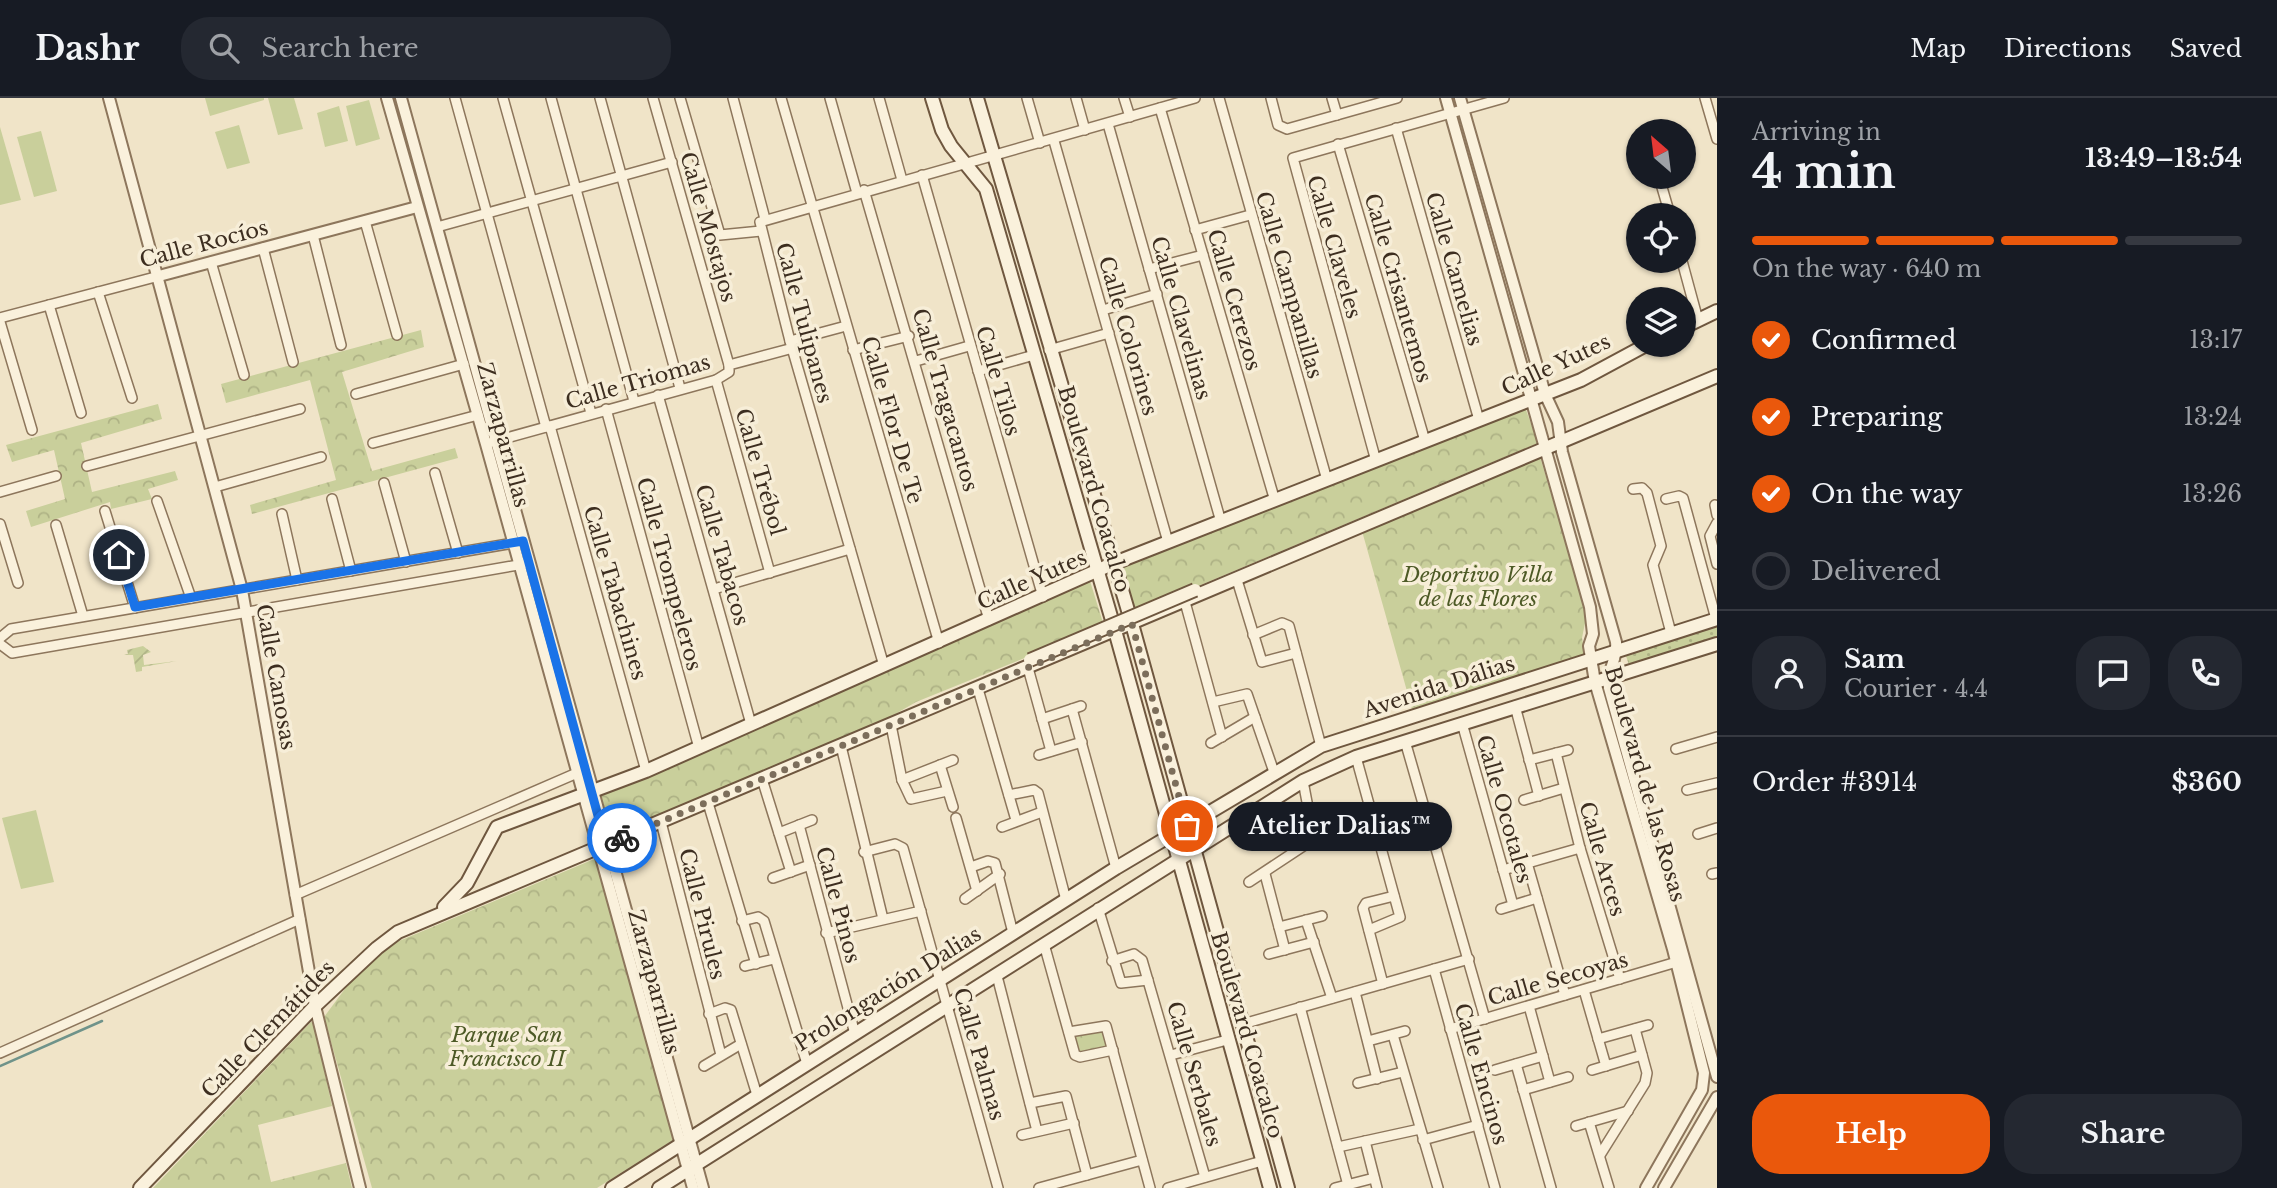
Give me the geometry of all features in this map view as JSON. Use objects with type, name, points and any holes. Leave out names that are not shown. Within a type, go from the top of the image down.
[{"type":"main road","name":"Boulevard Coacalco","points":[[932,98],[942,130],[985,189],[1116,631],[1270,1188]]},
{"type":"main road","name":"Boulevard Coacalco","points":[[977,98],[1112,564],[1132,624],[1288,1188]]},
{"type":"main road","points":[[1698,320],[1717,311]]},
{"type":"main road","name":"Calle Yutes","points":[[588,794],[939,643],[1112,564],[1581,380],[1626,356]]},
{"type":"main road","points":[[894,723],[947,695],[1116,631],[1717,376]]},
{"type":"main road","points":[[602,847],[978,689],[1293,548],[1336,537]]},
{"type":"main road","name":"Avenida Dálias","points":[[1187,826],[1321,746],[1717,619]]},
{"type":"main road","name":"Avenida Dálias","points":[[1195,847],[1303,781],[1356,757],[1717,644]]},
{"type":"main road","name":"Calle Clemátides","points":[[436,914],[467,883],[497,827],[506,821],[588,794]]},
{"type":"main road","name":"Prolongación Dalias","points":[[612,1188],[1115,868],[1187,826]]},
{"type":"main road","name":"Calle Clemátides","points":[[140,1188],[315,1006],[398,932],[602,847]]},
{"type":"main road","points":[[659,1188],[997,976],[1195,847]]},
{"type":"street","name":"Calle Canosas","points":[[109,98],[242,590],[315,1006],[360,1188]]},
{"type":"street","name":"Zarzaparrillas","points":[[387,98],[478,415],[491,442]]},
{"type":"street","name":"Zarzaparrillas","points":[[401,98],[437,227],[491,442],[602,847],[684,1142],[692,1167],[703,1188]]},
{"type":"street","name":"Calle Tabachines","points":[[454,98],[646,771]]},
{"type":"street","points":[[503,98],[591,413]]},
{"type":"street","points":[[551,98],[634,401]]},
{"type":"street","points":[[600,98],[680,388]]},
{"type":"street","name":"Calle Mostajos","points":[[653,98],[729,365]]},
{"type":"street","points":[[680,98],[720,235],[761,231]]},
{"type":"street","points":[[733,98],[765,219]]},
{"type":"street","name":"Calle Flor De Te","points":[[781,98],[939,643]]},
{"type":"street","name":"Calle Tragacantos","points":[[830,98],[909,336],[989,620]]},
{"type":"street","points":[[879,98],[902,180]]},
{"type":"street","points":[[1027,98],[1040,144]]},
{"type":"street","points":[[1076,98],[1085,130]]},
{"type":"street","points":[[1124,98],[1130,117]]},
{"type":"street","name":"Calle Tulipanes","points":[[884,666],[792,345],[760,222],[860,191],[1054,141],[1160,108],[1172,101],[1195,98]]},
{"type":"street","name":"Calle Campanillas","points":[[1219,98],[1327,480]]},
{"type":"street","points":[[1271,98],[1281,128],[1391,99]]},
{"type":"street","points":[[1332,98],[1337,115]]},
{"type":"street","name":"Boulevard de las Rosas","points":[[1446,98],[1590,607],[1593,634],[1589,646],[1590,659],[1601,680],[1717,1077]]},
{"type":"street","name":"Boulevard de las Rosas","points":[[1460,98],[1545,394],[1558,422],[1560,444],[1617,650],[1601,680]]},
{"type":"street","name":"Calle Claveles","points":[[1376,461],[1292,163],[1296,155],[1449,113],[1463,112],[1504,98]]},
{"type":"street","points":[[1705,98],[1717,139]]},
{"type":"street","name":"Calle Cerezos","points":[[1160,108],[1275,501]]},
{"type":"street","name":"Calle Clavelinas","points":[[1108,124],[1221,522]]},
{"type":"street","name":"Calle Camelias","points":[[1396,128],[1479,420]]},
{"type":"street","name":"Calle Colorines","points":[[1054,141],[1168,542]]},
{"type":"street","name":"Calle Crisantemos","points":[[1338,144],[1424,441]]},
{"type":"street","points":[[437,227],[672,162]]},
{"type":"street","name":"Calle Tilos","points":[[922,175],[1042,597]]},
{"type":"street","name":"Calle Rocíos","points":[[0,320],[417,207]]},
{"type":"street","points":[[1195,230],[1250,215]]},
{"type":"street","points":[[365,221],[397,335]]},
{"type":"street","points":[[313,235],[341,345]]},
{"type":"street","points":[[263,248],[293,362]]},
{"type":"street","points":[[1149,269],[1203,255]]},
{"type":"street","points":[[211,262],[244,375]]},
{"type":"street","points":[[1685,273],[1698,320]]},
{"type":"street","points":[[98,292],[132,398]]},
{"type":"street","points":[[1102,310],[1157,294]]},
{"type":"street","points":[[49,305],[81,412]]},
{"type":"street","points":[[0,320],[32,430]]},
{"type":"street","name":"Calle Triomas","points":[[491,442],[716,380],[724,376],[729,365],[846,326]]},
{"type":"street","points":[[1049,349],[1109,333]]},
{"type":"street","points":[[853,350],[909,336]]},
{"type":"street","points":[[916,361],[969,346]]},
{"type":"street","points":[[978,371],[1034,355]]},
{"type":"street","points":[[356,394],[464,364]]},
{"type":"street","name":"Calle Trébol","points":[[716,380],[770,573]]},
{"type":"street","name":"Calle Tabacos","points":[[658,395],[751,724]]},
{"type":"street","points":[[87,466],[300,409]]},
{"type":"street","name":"Calle Trompeleros","points":[[606,409],[699,748]]},
{"type":"street","points":[[373,443],[478,415]]},
{"type":"street","points":[[215,487],[321,457]]},
{"type":"street","points":[[435,473],[458,553]]},
{"type":"street","points":[[0,492],[56,476]]},
{"type":"street","points":[[384,482],[406,562]]},
{"type":"street","points":[[1633,489],[1645,489],[1661,547],[1653,565],[1671,633]]},
{"type":"street","points":[[1666,499],[1679,496],[1683,498],[1717,619]]},
{"type":"street","points":[[332,499],[351,571]]},
{"type":"street","points":[[157,501],[191,598]]},
{"type":"street","points":[[1715,505],[1717,515]]},
{"type":"street","points":[[105,511],[135,607]]},
{"type":"street","points":[[282,514],[297,580]]},
{"type":"street","points":[[1717,523],[1710,536],[1717,564]]},
{"type":"street","points":[[0,524],[3,543],[18,583]]},
{"type":"street","points":[[56,525],[83,616]]},
{"type":"street","points":[[0,638],[11,629],[518,542]]},
{"type":"street","points":[[714,589],[849,549]]},
{"type":"street","name":"Zarzaparrillas","points":[[524,564],[577,773],[588,794]]},
{"type":"street","points":[[0,644],[12,653],[524,564]]},
{"type":"street","points":[[1237,580],[1262,662],[1296,653]]},
{"type":"street","points":[[1185,602],[1222,737]]},
{"type":"street","points":[[1253,635],[1287,623],[1321,746]]},
{"type":"street","points":[[1029,664],[1051,751]]},
{"type":"street","points":[[978,689],[1016,820]]},
{"type":"street","points":[[1213,702],[1247,694],[1274,772]]},
{"type":"street","points":[[1514,706],[1539,796]]},
{"type":"street","points":[[1042,719],[1077,707],[1082,742],[1115,868]]},
{"type":"street","points":[[1211,743],[1255,717]]},
{"type":"street","points":[[894,723],[902,780],[908,796],[915,800],[947,791]]},
{"type":"street","name":"Calle Ocotales","points":[[1462,723],[1513,905]]},
{"type":"street","points":[[1676,749],[1717,737]]},
{"type":"street","points":[[1405,741],[1485,1019]]},
{"type":"street","points":[[1039,755],[1082,742]]},
{"type":"street","name":"Calle Pinos","points":[[841,746],[864,852],[883,919]]},
{"type":"street","points":[[1529,760],[1568,750]]},
{"type":"street","name":"Calle Arces","points":[[1556,753],[1580,848],[1620,979]]},
{"type":"street","points":[[1356,757],[1400,917],[1369,930]]},
{"type":"street","points":[[902,780],[953,760]]},
{"type":"street","points":[[940,765],[953,807]]},
{"type":"street","points":[[295,895],[577,773]]},
{"type":"street","points":[[762,779],[791,872]]},
{"type":"street","points":[[1249,882],[1265,874],[1314,839],[1303,781]]},
{"type":"street","points":[[1687,790],[1717,783]]},
{"type":"street","name":"Calle Arces","points":[[1524,800],[1564,788]]},
{"type":"street","points":[[1009,796],[1037,791],[1066,901]]},
{"type":"street","points":[[708,803],[756,964]]},
{"type":"street","points":[[1002,827],[1042,812]]},
{"type":"street","points":[[956,818],[977,891]]},
{"type":"street","name":"Calle Pinos","points":[[779,833],[812,820]]},
{"type":"street","name":"Calle Pirules","points":[[661,822],[721,1055]]},
{"type":"street","name":"Calle Pinos","points":[[799,825],[855,1034]]},
{"type":"street","points":[[1698,834],[1717,828]]},
{"type":"street","name":"Calle Palmas","points":[[864,852],[900,844],[998,1188]]},
{"type":"street","points":[[1503,870],[1580,848]]},
{"type":"street","points":[[971,867],[993,860],[1000,874],[1013,933]]},
{"type":"street","name":"Calle Ocotales","points":[[1527,863],[1565,995]]},
{"type":"street","points":[[773,878],[810,865]]},
{"type":"street","points":[[965,899],[1000,874]]},
{"type":"street","points":[[1265,874],[1285,950]]},
{"type":"street","points":[[1382,984],[1364,905],[1394,896]]},
{"type":"street","name":"Calle Ocotales","points":[[1501,909],[1537,898]]},
{"type":"street","name":"Calle Serbales","points":[[1098,908],[1121,984],[1148,980]]},
{"type":"street","points":[[826,933],[921,911]]},
{"type":"street","points":[[1279,927],[1322,916]]},
{"type":"street","points":[[742,921],[761,918],[807,1064]]},
{"type":"street","points":[[0,1052],[300,919]]},
{"type":"street","points":[[1306,920],[1332,998]]},
{"type":"street","points":[[1269,954],[1314,942]]},
{"type":"street","points":[[1044,944],[1077,1057],[1113,1050]]},
{"type":"street","name":"Calle Serbales","points":[[1112,961],[1139,955],[1171,1055],[1205,1177]]},
{"type":"street","points":[[745,966],[774,959]]},
{"type":"street","points":[[1243,1024],[1469,959]]},
{"type":"street","name":"Boulevard de las Rosas","points":[[1646,1188],[1704,1082],[1681,961]]},
{"type":"street","name":"Calle Secoyas","points":[[1450,1029],[1681,961]]},
{"type":"street","name":"Calle Encinos","points":[[1434,969],[1496,1188]]},
{"type":"street","points":[[997,976],[1037,1131]]},
{"type":"street","points":[[1584,989],[1606,1066]]},
{"type":"street","points":[[1355,992],[1377,1079]]},
{"type":"street","points":[[1529,1006],[1550,1082]]},
{"type":"street","name":"Calle Pirules","points":[[709,1014],[729,1007],[757,1095]]},
{"type":"street","points":[[1300,1007],[1348,1185]]},
{"type":"street","points":[[1598,1039],[1648,1025]]},
{"type":"street","points":[[1069,1032],[1105,1026],[1150,1188]]},
{"type":"street","points":[[1600,1155],[1645,1083],[1647,1073],[1635,1029]]},
{"type":"street","points":[[1368,1041],[1405,1031]]},
{"type":"street","points":[[1393,1035],[1438,1188]]},
{"type":"street","points":[[1171,1055],[1227,1040]]},
{"type":"street","points":[[704,1066],[741,1044]]},
{"type":"street","points":[[1591,1070],[1642,1055]]},
{"type":"street","points":[[1495,1070],[1543,1056]]},
{"type":"street","points":[[1516,1064],[1551,1188]]},
{"type":"street","points":[[1358,1083],[1403,1072]]},
{"type":"street","points":[[1524,1090],[1567,1077]]},
{"type":"street","points":[[1030,1103],[1066,1096],[1087,1175]]},
{"type":"street","points":[[1664,1188],[1717,1097]]},
{"type":"street","points":[[1576,1126],[1628,1111]]},
{"type":"street","points":[[1589,1122],[1609,1188]]},
{"type":"street","points":[[1022,1135],[1074,1123]]},
{"type":"street","points":[[1423,1140],[1478,1125]]},
{"type":"street","points":[[1338,1147],[1420,1129]]},
{"type":"street","points":[[1335,1188],[1375,1183],[1365,1141]]},
{"type":"street","points":[[1040,1188],[1057,1186],[1142,1160]]},
{"type":"street","points":[[1168,1188],[1262,1161]]},
{"type":"street","name":"Zarzaparrillas","points":[[692,1167],[693,1188]]},
{"type":"green space","points":[[205,98],[264,98],[264,100],[210,116]]},
{"type":"green space","points":[[268,98],[294,98],[303,129],[278,135]]},
{"type":"green space","points":[[369,100],[380,139],[356,146],[346,106]]},
{"type":"green space","points":[[339,106],[348,141],[325,147],[317,113]]},
{"type":"green space","points":[[239,125],[250,163],[227,169],[215,132]]},
{"type":"green space","points":[[0,127],[21,200],[0,205]]},
{"type":"green space","points":[[41,131],[57,191],[34,197],[17,137]]},
{"type":"green space","points":[[421,330],[424,347],[342,372],[372,471],[455,448],[458,458],[252,514],[250,505],[336,480],[310,380],[226,403],[221,384]]},
{"type":"green space","points":[[158,404],[162,419],[81,443],[92,492],[175,471],[178,480],[148,489],[152,499],[111,509],[110,502],[31,527],[26,511],[65,499],[54,450],[12,462],[6,445]]},
{"type":"green space","points":[[1525,407],[1538,443],[1134,613],[1119,566]]},
{"type":"green space","name":"Deportivo Villa de las Flores","points":[[1540,457],[1587,613],[1582,638],[1585,654],[1412,709],[1362,531]]},
{"type":"green space","points":[[1090,581],[1104,626],[916,702],[878,724],[613,835],[601,796]]},
{"type":"green space","points":[[1717,623],[1717,637],[1629,665],[1625,653]]},
{"type":"green space","points":[[143,646],[151,652],[143,655],[144,665],[177,661],[142,667],[142,671],[136,672],[133,655],[124,655],[128,654],[127,650]]},
{"type":"green space","points":[[36,810],[54,882],[21,889],[2,818]]},
{"type":"green space","name":"Parque San Francisco II","points":[[599,857],[681,1135],[597,1188],[372,1188],[324,1017],[359,970],[399,941]]},
{"type":"green space","points":[[311,1022],[314,1023],[332,1106],[258,1125],[271,1182],[346,1163],[352,1188],[153,1188]]},
{"type":"green space","points":[[1104,1027],[1110,1049],[1077,1055],[1070,1034]]},
{"type":"waterway","points":[[0,1066],[102,1021]]},
{"type":"way so far","points":[[622,838],[1132,624],[1187,826]]},
{"type":"place","name":"Atelier Dalias™","points":[[1187,826]]},
{"type":"route","points":[[119,555],[135,607],[523,541],[606,845],[622,838]]}]
